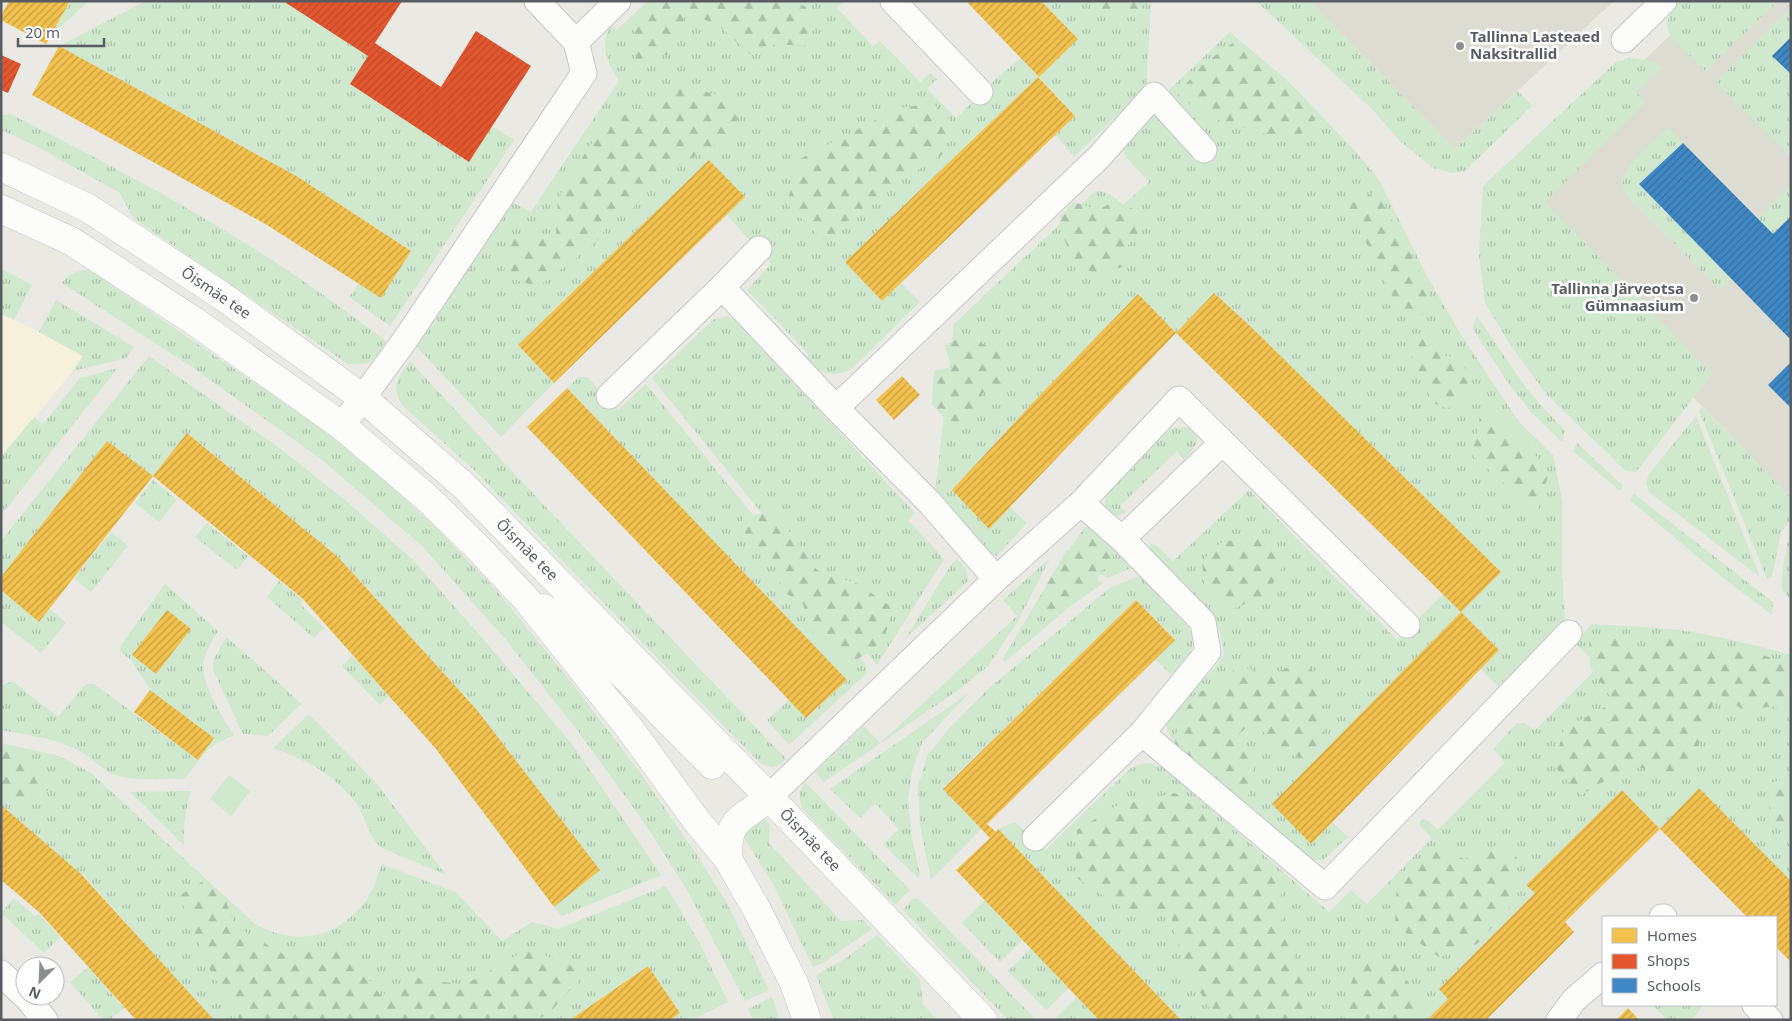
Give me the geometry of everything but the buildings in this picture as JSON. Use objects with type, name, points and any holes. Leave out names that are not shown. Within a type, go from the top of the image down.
[{"type":"main road","name":"Õismäe tee","points":[[1,167],[88,208],[222,296],[364,398],[463,485],[764,802],[983,1020]]},
{"type":"main road","points":[[1,209],[71,241],[194,321],[342,426],[426,497],[477,547],[526,598],[728,859],[757,910],[794,983],[807,1020]]},
{"type":"main road","points":[[526,598],[579,630],[748,802],[764,802]]},
{"type":"main road","points":[[728,859],[728,841],[732,828],[747,812],[764,802]]},
{"type":"street","points":[[342,426],[364,398],[584,73],[576,42],[538,1]]},
{"type":"street","points":[[576,42],[618,1]]},
{"type":"street","points":[[893,1],[980,92]]},
{"type":"street","points":[[1624,40],[1664,1]]},
{"type":"street","points":[[836,408],[1099,157],[1154,95],[1204,150]]},
{"type":"street","points":[[609,396],[759,249]]},
{"type":"street","points":[[722,287],[836,408],[930,502],[996,579]]},
{"type":"street","points":[[764,802],[996,579],[1081,503],[1179,400],[1407,626]]},
{"type":"street","points":[[1122,539],[1222,443]]},
{"type":"street","points":[[1035,838],[1142,733],[1208,652],[1203,622],[1122,539],[1081,503]]},
{"type":"street","points":[[1142,733],[1325,887],[1569,634]]},
{"type":"street","points":[[1,973],[28,999],[45,1020]]},
{"type":"street","points":[[1559,1020],[1574,1000],[1602,976]]},
{"type":"street","points":[[1756,1006],[1770,1020]]},
{"type":"shaded area","name":"Tallinna Lasteaed Naksitrallid","points":[[1309,1],[1614,1],[1455,149]]},
{"type":"shaded area","name":"Tallinna Järveotsa Gümnaasium","points":[[1705,1],[1791,1],[1791,498],[1501,199]]},
{"type":"shaded area","points":[[1,314],[83,356],[73,371],[1,458]]},
{"type":"green space","points":[[70,1],[89,1],[52,34]]},
{"type":"green space","points":[[146,1],[283,1],[368,56],[350,84],[469,162],[492,126],[514,140],[390,326],[349,297],[359,283],[410,250],[298,177],[59,46]]},
{"type":"green space","points":[[648,1],[843,1],[837,8],[873,46],[880,41],[920,82],[930,73],[937,79],[927,89],[956,118],[997,78],[1021,58],[1038,77],[845,262],[882,301],[901,283],[920,302],[851,369],[838,374],[832,374],[815,369],[803,362],[809,354],[747,290],[771,264],[727,215],[745,197],[709,160],[518,345],[554,383],[501,437],[417,347],[512,202],[531,212],[619,81],[606,54],[605,47],[610,24],[617,30]]},
{"type":"green space","points":[[661,1],[786,1],[805,6],[816,25],[804,46],[776,44],[751,55],[717,24],[686,13],[672,53],[637,62],[633,23]]},
{"type":"green space","points":[[1041,1],[1151,1],[1146,88],[1074,157],[1056,135],[1075,116],[1039,77],[1078,39]]},
{"type":"green space","points":[[1091,1],[1143,1],[1140,19],[1098,8]]},
{"type":"green space","points":[[1256,1],[1309,1],[1455,149],[1518,91],[1532,106],[1465,171],[1452,173],[1433,168],[1400,141],[1373,110]]},
{"type":"green space","points":[[1681,1],[1778,1],[1706,71],[1679,45],[1668,29],[1667,25],[1670,14]]},
{"type":"green space","points":[[1791,7],[1791,37],[1773,56],[1791,74],[1791,158],[1716,82]]},
{"type":"green space","points":[[1230,32],[1291,84],[1378,178],[1427,276],[1460,333],[1519,422],[1553,455],[1562,500],[1562,573],[1565,620],[1560,629],[1498,686],[1481,669],[1499,650],[1461,612],[1273,804],[1311,844],[1332,822],[1348,837],[1323,860],[1312,860],[1303,855],[1174,742],[1168,732],[1166,724],[1170,713],[1215,668],[1224,654],[1221,634],[1214,620],[1147,552],[1148,546],[1151,544],[1157,546],[1173,561],[1249,490],[1397,640],[1443,594],[1462,611],[1501,572],[1249,325],[1214,293],[1176,333],[1138,294],[952,490],[989,529],[1010,507],[1027,523],[997,556],[986,550],[935,495],[954,324],[1095,191],[1107,193],[1123,205],[1149,182],[1126,157],[1121,144],[1148,111],[1171,102],[1169,90]]},
{"type":"green space","points":[[1234,42],[1277,78],[1315,118],[1295,142],[1211,118],[1177,95],[1201,66]]},
{"type":"green space","points":[[1630,58],[1654,61],[1662,67],[1636,92],[1646,102],[1545,202],[1712,374],[1636,472],[1626,471],[1548,396],[1511,346],[1485,303],[1479,255],[1483,186],[1616,62]]},
{"type":"green space","points":[[680,87],[727,96],[739,114],[732,136],[657,177],[634,208],[623,207],[594,244],[538,287],[504,276],[507,234],[556,234],[558,199],[608,118],[634,113]]},
{"type":"green space","points":[[933,103],[954,124],[943,154],[878,195],[826,243],[787,204],[798,160],[899,108]]},
{"type":"green space","points":[[10,114],[168,197],[245,243],[319,292],[386,341],[382,348],[375,358],[368,363],[348,364],[133,218],[120,193],[36,146],[1,130],[1,115]]},
{"type":"green space","points":[[1668,128],[1683,143],[1640,184],[1731,280],[1720,290],[1628,197],[1623,186],[1627,171],[1632,163]]},
{"type":"green space","points":[[1791,185],[1791,216],[1773,234],[1758,219]]},
{"type":"green space","points":[[1376,192],[1415,260],[1431,300],[1424,315],[1398,308],[1348,205]]},
{"type":"green space","points":[[1074,202],[1098,210],[1113,202],[1137,210],[1142,233],[1123,249],[1124,266],[1098,276],[1073,261],[1063,236],[1060,216]]},
{"type":"green space","points":[[1,269],[32,285],[14,320],[1,314]]},
{"type":"green space","points":[[89,270],[321,428],[390,485],[439,531],[497,591],[572,683],[641,774],[697,855],[728,905],[769,990],[745,1001],[686,888],[643,821],[578,731],[507,641],[423,547],[321,459],[192,367],[62,283],[68,276],[74,273]]},
{"type":"green space","points":[[56,300],[134,347],[126,358],[73,371],[83,356],[39,332]]},
{"type":"green space","points":[[1476,315],[1530,393],[1565,431],[1562,442],[1531,412],[1504,377],[1473,329]]},
{"type":"green space","points":[[728,316],[735,321],[915,513],[908,520],[944,559],[877,665],[856,640],[777,532],[652,378],[714,319]]},
{"type":"green space","points":[[966,336],[1006,355],[1002,384],[983,393],[971,418],[953,427],[932,405],[934,371],[952,367],[944,345]]},
{"type":"green space","points":[[1421,336],[1443,341],[1446,356],[1455,357],[1468,372],[1467,397],[1447,409],[1429,401],[1430,377],[1419,373],[1411,356]]},
{"type":"green space","points":[[149,356],[282,450],[346,501],[412,559],[478,633],[572,744],[661,875],[562,916],[554,907],[600,870],[477,710],[338,557],[188,433],[153,476],[107,441],[1,577],[1,541]]},
{"type":"green space","points":[[410,361],[522,482],[786,759],[783,762],[774,767],[760,763],[473,469],[403,406],[396,387],[399,377]]},
{"type":"green space","points":[[118,368],[1,515],[1,457],[34,417],[43,424],[80,378]]},
{"type":"green space","points":[[579,377],[587,377],[618,410],[646,384],[758,521],[866,666],[867,673],[789,745],[767,720],[789,700],[807,718],[847,680],[567,388]]},
{"type":"green space","points":[[1482,406],[1527,444],[1549,473],[1537,513],[1472,455]]},
{"type":"green space","points":[[1702,407],[1791,498],[1791,520],[1781,532],[1772,577],[1767,579],[1699,411]]},
{"type":"green space","points":[[1696,416],[1760,577],[1649,492],[1646,483],[1649,474]]},
{"type":"green space","points":[[1185,427],[1193,429],[1198,434],[1198,438],[1184,460],[1177,451],[1120,506],[1127,512],[1115,517],[1108,513],[1105,506],[1106,498],[1121,476],[1172,428]]},
{"type":"green space","points":[[1577,443],[1623,486],[1620,491],[1573,451]]},
{"type":"green space","points":[[153,480],[177,500],[159,522],[135,503]]},
{"type":"green space","points":[[1634,494],[1773,602],[1772,615],[1713,570],[1630,500]]},
{"type":"green space","points":[[776,513],[817,570],[858,584],[893,608],[883,643],[848,665],[814,636],[802,601],[780,591],[778,562],[746,542],[743,516]]},
{"type":"green space","points":[[207,523],[248,556],[237,570],[195,537]]},
{"type":"green space","points":[[1085,527],[1100,527],[1114,540],[1112,552],[1114,565],[1100,571],[1096,587],[1085,595],[1075,598],[1069,607],[1055,619],[1043,617],[1038,600],[1066,551],[1069,550]]},
{"type":"green space","points":[[1791,528],[1791,600],[1783,591],[1782,579]]},
{"type":"green space","points":[[111,532],[128,546],[91,592],[74,578]]},
{"type":"green space","points":[[1252,535],[1277,541],[1282,569],[1266,595],[1228,611],[1205,591],[1202,561],[1220,543]]},
{"type":"green space","points":[[1078,538],[1113,548],[1131,568],[1108,578],[1063,557]]},
{"type":"green space","points":[[1050,558],[1017,623],[988,666],[961,688],[824,782],[815,772],[864,726],[880,743],[1017,616],[1003,600]]},
{"type":"green space","points":[[957,559],[965,567],[968,581],[905,639],[951,565]]},
{"type":"green space","points":[[1061,561],[1103,583],[1069,607],[1006,661],[1002,660]]},
{"type":"green space","points":[[1140,576],[1189,628],[1193,643],[1186,659],[1171,675],[1155,659],[1175,639],[1136,600],[943,788],[981,829],[931,880],[920,825],[918,786],[927,756],[947,731],[989,688],[1111,587]]},
{"type":"green space","points":[[279,581],[303,600],[300,604],[324,628],[314,638],[267,597]]},
{"type":"green space","points":[[165,584],[218,631],[208,648],[203,668],[208,688],[234,735],[207,750],[184,779],[141,779],[110,773],[81,752],[67,745],[40,737],[1,730],[1,686],[12,681],[58,717],[86,684],[94,684],[198,760],[131,660],[120,652],[121,645]]},
{"type":"green space","points":[[1,590],[39,622],[50,609],[66,623],[41,653],[1,622]]},
{"type":"green space","points":[[1592,624],[1692,632],[1742,642],[1791,655],[1791,881],[1699,789],[1660,829],[1622,790],[1526,884],[1535,893],[1439,989],[1448,999],[1427,1020],[1181,1020],[998,829],[1015,822],[1045,850],[1130,769],[1144,764],[1151,764],[1165,769],[1329,912],[1351,890],[1367,904],[1432,838],[1420,826],[1420,821],[1423,819],[1427,820],[1438,830],[1505,763],[1493,749],[1517,723],[1524,723],[1535,730],[1599,666],[1574,642]]},
{"type":"green space","points":[[1617,633],[1641,653],[1661,636],[1690,641],[1699,653],[1736,647],[1791,664],[1791,716],[1772,706],[1745,711],[1716,692],[1705,732],[1683,775],[1629,766],[1581,795],[1554,766],[1564,729],[1614,702],[1590,667],[1589,640]]},
{"type":"green space","points":[[226,637],[301,704],[268,736],[243,734],[213,670],[214,659]]},
{"type":"green space","points":[[352,656],[390,695],[380,705],[342,666]]},
{"type":"green space","points":[[1302,661],[1330,689],[1320,710],[1325,736],[1304,759],[1278,751],[1255,721],[1236,736],[1257,775],[1248,796],[1227,800],[1204,777],[1210,766],[1174,749],[1178,722],[1197,692],[1218,687],[1238,665],[1270,676]]},
{"type":"green space","points":[[969,693],[922,743],[912,771],[908,800],[912,838],[920,875],[918,878],[883,844],[899,829],[875,803],[860,818],[830,789]]},
{"type":"green space","points":[[309,714],[378,785],[446,875],[380,847],[373,838],[358,806],[341,786],[320,770],[273,748]]},
{"type":"green space","points":[[1,743],[59,756],[91,773],[255,924],[282,935],[295,937],[321,934],[346,921],[367,900],[382,864],[457,893],[502,941],[532,922],[558,929],[666,886],[700,944],[728,1002],[691,1020],[670,1020],[680,1012],[647,966],[570,1020],[212,1020],[83,874],[80,876],[1,807]]},
{"type":"green space","points":[[1,744],[21,751],[50,789],[18,809],[1,797]]},
{"type":"green space","points":[[229,775],[250,791],[231,816],[210,799]]},
{"type":"green space","points":[[1791,777],[1791,837],[1769,818],[1770,783]]},
{"type":"green space","points":[[805,782],[910,890],[895,905],[802,808],[800,795]]},
{"type":"green space","points":[[191,791],[185,817],[184,845],[130,792]]},
{"type":"green space","points":[[1175,793],[1224,828],[1282,876],[1282,933],[1307,983],[1304,1020],[1218,1020],[1184,967],[1170,912],[1124,909],[1075,877],[1077,830],[1116,806]]},
{"type":"green space","points":[[764,818],[769,826],[769,843],[841,921],[863,920],[872,929],[821,964],[813,967],[773,884],[743,836],[744,828]]},
{"type":"green space","points":[[1484,846],[1517,857],[1513,904],[1477,944],[1439,957],[1395,925],[1397,881],[1431,848],[1465,859]]},
{"type":"green space","points":[[205,880],[224,896],[235,926],[283,954],[342,944],[381,996],[412,977],[464,985],[528,949],[587,972],[549,1013],[537,1020],[240,1020],[210,970],[179,896]]},
{"type":"green space","points":[[14,898],[35,916],[39,914],[60,937],[44,953],[1,913]]},
{"type":"green space","points":[[915,898],[920,900],[1036,1020],[1008,1020],[903,910]]},
{"type":"green space","points":[[985,900],[1022,940],[1000,962],[962,923]]},
{"type":"green space","points":[[877,935],[920,980],[923,1004],[937,1020],[834,1020],[816,975],[846,958]]},
{"type":"green space","points":[[1031,948],[1069,988],[1046,1010],[1008,971]]},
{"type":"green space","points":[[1396,963],[1424,1007],[1414,1020],[1348,1020],[1347,998],[1357,964]]},
{"type":"green space","points":[[88,967],[124,1008],[110,1020],[103,1020],[70,982]]},
{"type":"green space","points":[[772,997],[780,1020],[753,1020],[748,1009]]},
{"type":"green space","points":[[1077,997],[1099,1020],[1055,1019]]},
{"type":"green space","points":[[1653,1006],[1702,1007],[1691,1020],[1668,1020]]},
{"type":"place","name":"Tallinna Lasteaed Naksitrallid","points":[[1460,46]]},
{"type":"place","name":"Tallinna Järveotsa Gümnaasium","points":[[1694,298]]}]
